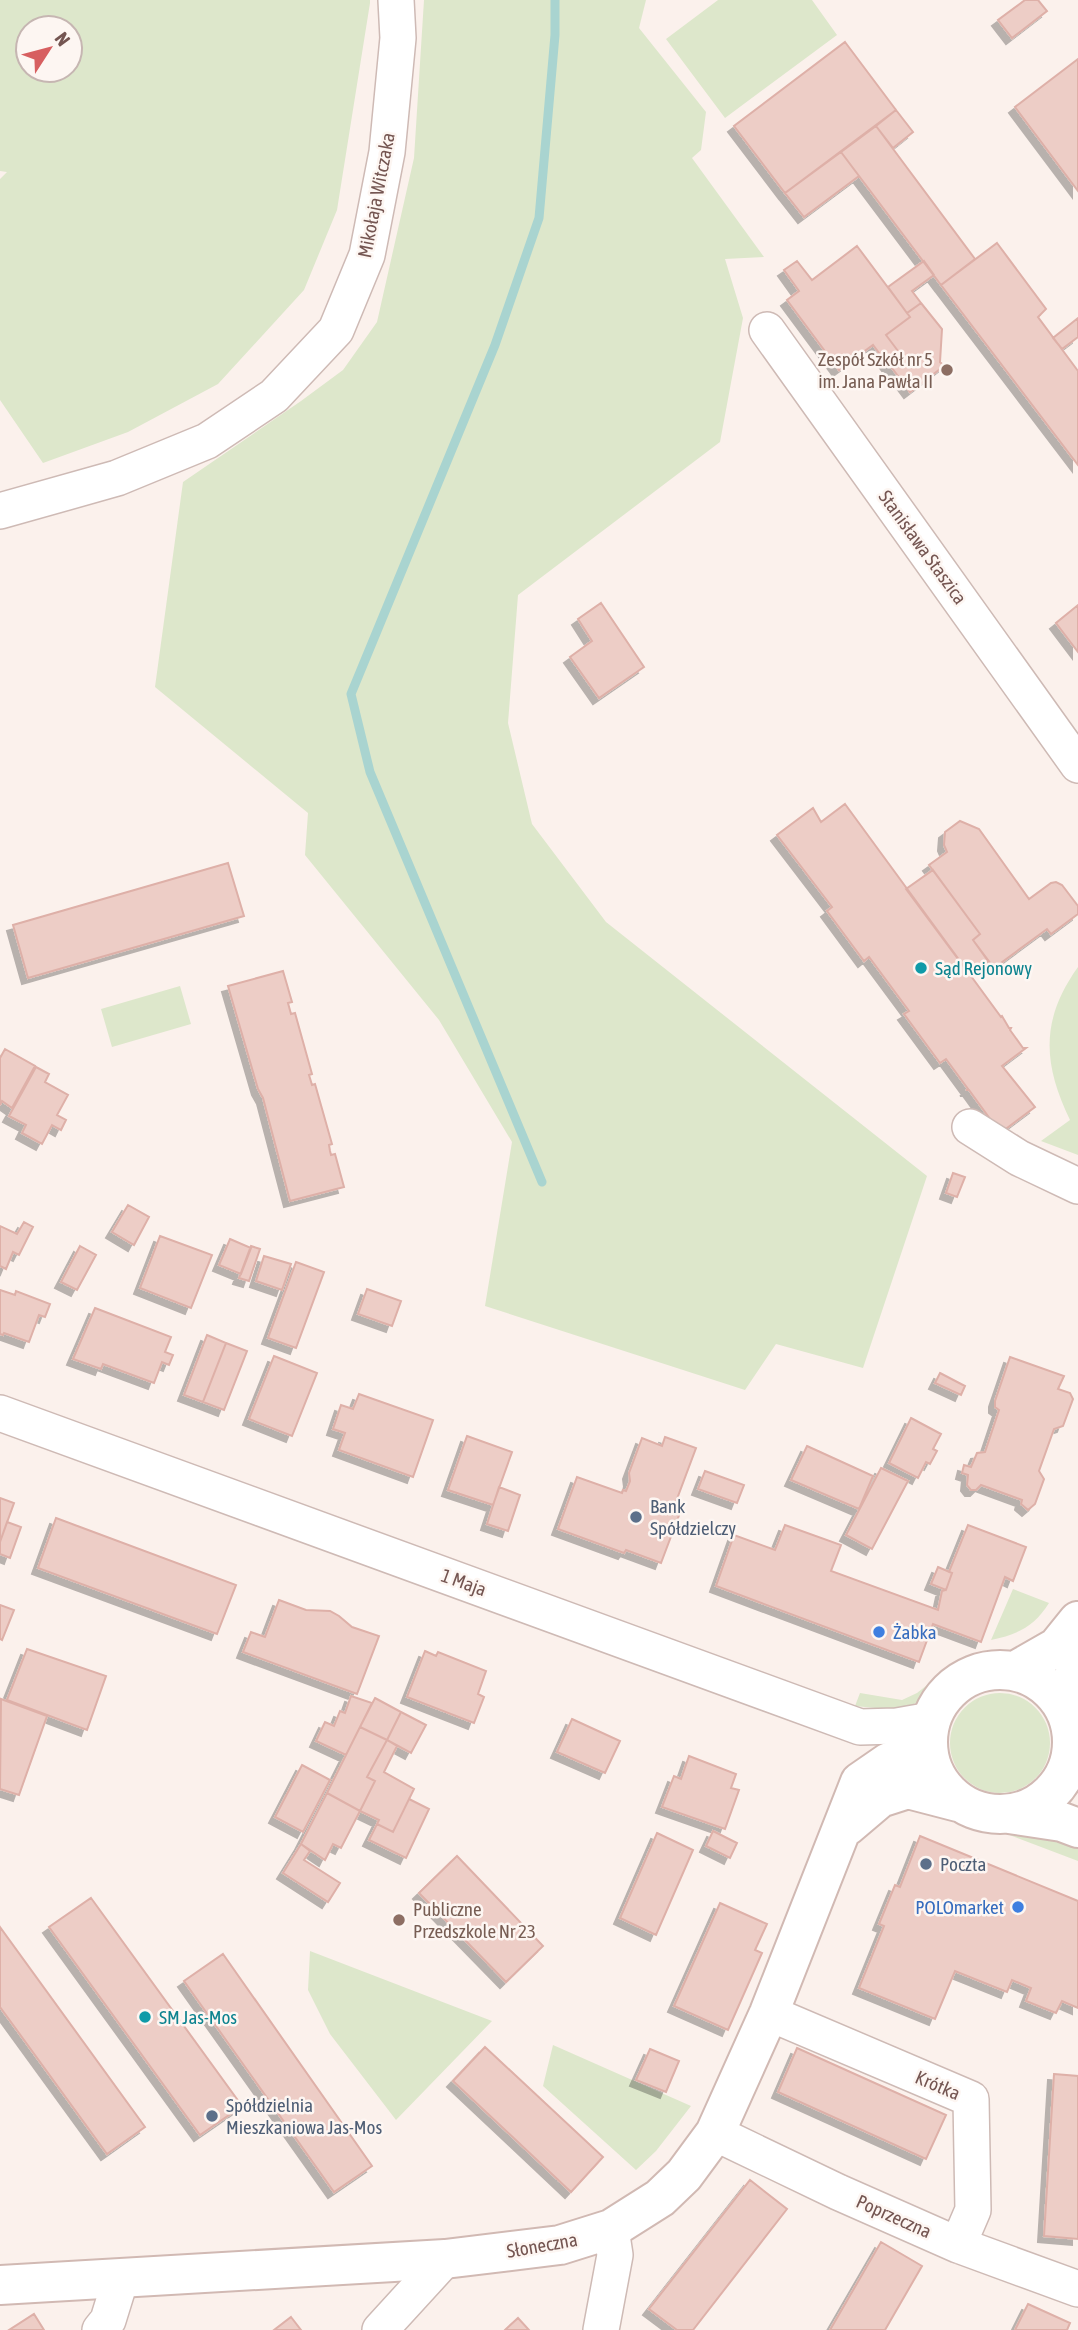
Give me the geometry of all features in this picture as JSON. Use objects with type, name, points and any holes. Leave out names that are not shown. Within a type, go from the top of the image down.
[{"type":"street","name":"Mikołaja Witczaka","points":[[0,511],[117,478],[207,441],[274,396],[336,330],[367,256],[387,152],[398,37],[396,0]]},
{"type":"street","name":"Stanisława Staszica","points":[[767,330],[1078,765]]},
{"type":"street","points":[[970,1127],[1019,1158],[1078,1186]]},
{"type":"street","name":"1 Maja","points":[[0,1413],[860,1727],[897,1726],[929,1734]]},
{"type":"street","points":[[1015,1671],[1057,1647],[1078,1621]]},
{"type":"street","points":[[1062,1704],[1078,1667]]},
{"type":"street","points":[[1009,1814],[1029,1808],[1047,1797],[1074,1766],[1072,1742],[1062,1704],[1049,1689],[1033,1678],[1015,1671],[993,1670],[973,1675],[955,1685],[940,1701],[929,1734],[932,1769],[943,1787],[958,1802],[974,1810],[1062,1822],[1078,1828]]},
{"type":"street","name":"Słoneczna","points":[[0,2285],[444,2259],[560,2245],[611,2229],[660,2198],[684,2175],[715,2133],[769,2012],[860,1782],[929,1734]]},
{"type":"street","name":"Słoneczna","points":[[842,1829],[880,1798],[908,1789],[958,1802]]},
{"type":"street","name":"Krótka","points":[[769,2012],[971,2099],[972,2210],[958,2245]]},
{"type":"street","name":"Poprzeczna","points":[[715,2133],[958,2245],[1078,2288]]},
{"type":"street","points":[[600,2330],[615,2255],[611,2229]]},
{"type":"street","points":[[380,2330],[444,2259]]},
{"type":"street","points":[[100,2330],[108,2320],[121,2278]]},
{"type":"green space","points":[[0,0],[370,0],[337,210],[304,290],[218,384],[128,432],[43,463],[0,400],[0,179],[7,172],[0,171]]},
{"type":"green space","points":[[424,0],[646,0],[639,28],[706,112],[701,150],[692,158],[764,257],[725,259],[743,318],[720,442],[518,595],[508,723],[532,824],[606,922],[927,1176],[863,1368],[776,1344],[745,1390],[485,1306],[512,1142],[439,1020],[305,855],[308,813],[155,687],[183,482],[343,370],[377,322],[414,158]]},
{"type":"green space","points":[[718,0],[812,0],[837,35],[725,118],[666,39]]},
{"type":"green space","points":[[1078,967],[1078,1155],[1041,1141],[1070,1120],[1055,1080],[1050,1042],[1057,1005]]},
{"type":"green space","points":[[180,986],[191,1024],[112,1047],[101,1009]]},
{"type":"green space","points":[[1013,1589],[1049,1603],[1031,1624],[991,1640]]},
{"type":"green space","points":[[1068,1608],[1047,1641],[1005,1661],[975,1663],[911,1706],[895,1710],[855,1706],[860,1693],[902,1700],[917,1693],[959,1660],[1020,1652],[1038,1641],[1060,1611]]},
{"type":"green space","points":[[990,1693],[1010,1693],[1036,1707],[1047,1724],[1050,1743],[1047,1762],[1036,1779],[1010,1793],[990,1793],[972,1785],[958,1771],[950,1753],[950,1733],[958,1715],[972,1701]]},
{"type":"green space","points":[[1045,1829],[1078,1839],[1078,1861],[999,1831]]},
{"type":"green space","points":[[310,1951],[492,2021],[396,2120],[330,2034],[308,1990]]},
{"type":"green space","points":[[553,2045],[691,2106],[656,2151],[636,2170],[543,2086]]},
{"type":"building","points":[[1025,0],[1038,0],[1047,11],[1012,38],[998,20]]},
{"type":"building","points":[[845,42],[896,110],[785,193],[734,126]]},
{"type":"building","points":[[1078,59],[1078,191],[1015,107]]},
{"type":"building","points":[[896,110],[913,132],[893,148],[876,126]]},
{"type":"building","points":[[876,126],[975,259],[941,285],[841,152]]},
{"type":"building","points":[[841,152],[859,176],[804,217],[785,193]]},
{"type":"building","points":[[997,243],[1046,309],[1038,317],[1078,371],[1078,465],[941,285]]},
{"type":"building","points":[[857,246],[910,317],[886,335],[901,355],[888,365],[873,345],[839,370],[787,300],[799,291],[784,270],[797,261],[812,280]]},
{"type":"building","points":[[924,261],[934,275],[912,291],[921,303],[907,313],[888,287]]},
{"type":"building","points":[[921,303],[942,329],[940,362],[944,366],[910,392],[889,364],[901,355],[886,335],[910,317],[907,313]]},
{"type":"building","points":[[1078,318],[1078,337],[1062,349],[1053,338]]},
{"type":"building","points":[[601,603],[644,667],[599,698],[570,657],[592,641],[578,619]]},
{"type":"building","points":[[1078,605],[1078,652],[1056,623]]},
{"type":"building","name":"Sąd Rejonowy","points":[[845,804],[1023,1048],[1026,1048],[1002,1066],[1035,1107],[999,1134],[946,1059],[940,1063],[904,1014],[909,1011],[869,957],[864,961],[827,911],[832,907],[777,835],[813,808],[821,822]]},
{"type":"building","name":"Sąd Rejonowy","points":[[960,821],[979,829],[1029,899],[1056,882],[1062,885],[1078,906],[1078,914],[1051,934],[1047,929],[994,968],[973,940],[980,934],[929,865],[947,852],[944,845],[945,832]]},
{"type":"building","points":[[228,863],[244,916],[28,978],[13,925]]},
{"type":"building","name":"Sąd Rejonowy","points":[[933,870],[980,934],[973,940],[988,961],[970,975],[906,889]]},
{"type":"building","points":[[283,971],[292,1002],[288,1003],[291,1014],[295,1013],[312,1074],[309,1075],[312,1085],[315,1084],[332,1144],[329,1145],[331,1155],[335,1154],[344,1187],[290,1201],[263,1098],[228,986]]},
{"type":"building","points":[[5,1049],[35,1066],[12,1108],[2,1101],[0,1105],[0,1058]]},
{"type":"building","points":[[36,1067],[49,1074],[45,1082],[68,1095],[57,1115],[66,1120],[61,1130],[52,1125],[42,1144],[22,1133],[26,1125],[9,1116]]},
{"type":"building","points":[[953,1173],[965,1177],[957,1197],[946,1193]]},
{"type":"building","points":[[128,1205],[149,1217],[134,1245],[112,1232]]},
{"type":"building","points":[[24,1222],[33,1227],[19,1255],[13,1252],[6,1269],[0,1266],[0,1226],[17,1234]]},
{"type":"building","points":[[160,1236],[212,1255],[191,1308],[140,1288]]},
{"type":"building","points":[[230,1239],[251,1248],[241,1274],[219,1265]]},
{"type":"building","points":[[80,1246],[96,1255],[77,1290],[61,1282]]},
{"type":"building","points":[[251,1246],[260,1249],[249,1281],[239,1278]]},
{"type":"building","points":[[264,1256],[291,1264],[282,1290],[256,1281]]},
{"type":"building","points":[[296,1262],[324,1272],[296,1348],[268,1338]]},
{"type":"building","points":[[367,1289],[401,1301],[392,1326],[358,1314]]},
{"type":"building","points":[[0,1290],[15,1295],[16,1291],[50,1304],[45,1317],[39,1315],[29,1342],[0,1334]]},
{"type":"building","points":[[95,1308],[171,1337],[165,1352],[173,1355],[169,1365],[162,1362],[154,1383],[103,1364],[101,1369],[73,1359]]},
{"type":"building","points":[[207,1335],[226,1343],[203,1402],[184,1395]]},
{"type":"building","points":[[226,1343],[247,1351],[224,1410],[203,1402]]},
{"type":"building","points":[[274,1356],[317,1373],[292,1436],[249,1419]]},
{"type":"building","points":[[1010,1357],[1064,1376],[1058,1389],[1070,1393],[1073,1399],[1063,1426],[1054,1429],[1039,1471],[1044,1479],[1035,1504],[1028,1510],[1021,1504],[1022,1500],[981,1485],[976,1490],[971,1490],[967,1485],[968,1475],[962,1473],[964,1465],[971,1467],[977,1453],[985,1452],[999,1410],[995,1407],[995,1401]]},
{"type":"building","points":[[940,1373],[965,1386],[961,1395],[935,1383]]},
{"type":"building","points":[[359,1394],[433,1420],[413,1477],[339,1450],[345,1433],[333,1429],[341,1405],[353,1409]]},
{"type":"building","points":[[911,1418],[941,1434],[933,1449],[937,1451],[930,1464],[926,1462],[918,1478],[889,1463]]},
{"type":"building","points":[[467,1436],[512,1452],[493,1505],[448,1490]]},
{"type":"building","points":[[665,1437],[696,1448],[674,1507],[681,1510],[661,1563],[626,1550],[624,1553],[558,1529],[577,1477],[622,1493],[623,1490],[626,1491],[630,1481],[629,1473],[642,1438],[662,1446]]},
{"type":"building","points":[[807,1446],[873,1476],[859,1509],[791,1480]]},
{"type":"building","points":[[881,1468],[908,1481],[872,1549],[846,1535]]},
{"type":"building","points":[[705,1471],[744,1485],[737,1503],[698,1489]]},
{"type":"building","points":[[499,1487],[520,1495],[508,1531],[487,1524]]},
{"type":"building","points":[[0,1498],[14,1503],[0,1542]]},
{"type":"building","points":[[56,1518],[236,1585],[217,1634],[38,1568]]},
{"type":"building","points":[[7,1522],[21,1527],[10,1558],[0,1554],[0,1542]]},
{"type":"building","points":[[785,1525],[841,1545],[831,1571],[938,1610],[942,1591],[946,1590],[952,1573],[949,1572],[968,1525],[1026,1547],[1013,1581],[1005,1577],[981,1642],[933,1624],[919,1662],[716,1586],[734,1535],[775,1550]]},
{"type":"building","points":[[938,1567],[952,1573],[946,1590],[931,1584]]},
{"type":"building","points":[[279,1600],[306,1610],[330,1611],[352,1627],[379,1636],[357,1694],[243,1652],[251,1632],[265,1637]]},
{"type":"building","points":[[0,1605],[14,1610],[2,1640],[0,1639]]},
{"type":"building","points":[[27,1649],[106,1676],[87,1730],[7,1700]]},
{"type":"building","points":[[425,1651],[436,1656],[438,1652],[486,1671],[478,1694],[484,1697],[474,1723],[407,1697]]},
{"type":"building","points":[[351,1696],[372,1703],[346,1755],[316,1741],[325,1722],[334,1726],[340,1711],[345,1713]]},
{"type":"building","points":[[375,1698],[401,1712],[387,1740],[360,1727]]},
{"type":"building","points":[[1,1699],[47,1716],[19,1795],[0,1789]]},
{"type":"building","points":[[401,1712],[426,1725],[411,1753],[387,1740]]},
{"type":"building","points":[[572,1719],[620,1741],[605,1773],[557,1752]]},
{"type":"building","points":[[360,1727],[387,1740],[367,1777],[375,1781],[360,1811],[327,1793]]},
{"type":"building","points":[[387,1740],[397,1746],[384,1772],[414,1789],[393,1832],[377,1824],[379,1820],[360,1811],[375,1781],[367,1777]]},
{"type":"building","points":[[689,1756],[736,1774],[731,1788],[739,1790],[725,1829],[662,1807],[674,1776],[681,1779]]},
{"type":"building","points":[[302,1765],[330,1780],[303,1832],[275,1817]]},
{"type":"building","points":[[327,1793],[360,1811],[341,1848],[333,1844],[325,1860],[301,1844]]},
{"type":"building","points":[[409,1799],[429,1809],[406,1858],[369,1840],[377,1824],[393,1832]]},
{"type":"building","points":[[713,1831],[737,1843],[730,1858],[706,1846]]},
{"type":"building","points":[[657,1833],[693,1850],[656,1935],[620,1918]]},
{"type":"building","points":[[920,1836],[1078,1901],[1078,2008],[1062,2001],[1056,2013],[1026,2001],[1031,1988],[1012,1980],[1007,1992],[955,1971],[935,2019],[859,1988],[884,1926],[879,1924],[895,1885],[900,1887]]},
{"type":"building","points":[[301,1844],[310,1851],[304,1860],[340,1883],[328,1902],[283,1873]]},
{"type":"building","points":[[457,1856],[543,1946],[506,1982],[419,1893]]},
{"type":"building","name":"SM Jas-Mos","points":[[91,1898],[242,2106],[200,2135],[49,1927]]},
{"type":"building","points":[[720,1903],[767,1924],[755,1950],[762,1953],[728,2030],[674,2006]]},
{"type":"building","points":[[0,1927],[145,2127],[107,2154],[0,2007]]},
{"type":"building","points":[[223,1954],[372,2166],[334,2192],[184,1981]]},
{"type":"building","points":[[485,2047],[603,2157],[571,2192],[453,2081]]},
{"type":"building","points":[[797,2048],[946,2115],[926,2159],[778,2092]]},
{"type":"building","points":[[650,2049],[679,2061],[666,2092],[636,2080]]},
{"type":"building","points":[[1054,2074],[1078,2076],[1078,2239],[1044,2236]]},
{"type":"building","points":[[750,2180],[787,2209],[693,2330],[677,2330],[649,2309]]},
{"type":"building","points":[[881,2242],[922,2266],[885,2330],[830,2330]]},
{"type":"building","points":[[1028,2304],[1070,2323],[1067,2330],[1015,2330]]},
{"type":"building","points":[[34,2314],[44,2330],[9,2330]]},
{"type":"building","points":[[291,2317],[301,2330],[274,2330]]},
{"type":"building","points":[[518,2318],[529,2330],[505,2330]]},
{"type":"waterway","points":[[542,1182],[370,772],[351,694],[495,345],[539,218],[555,35],[555,0]]},
{"type":"place","name":"Zespół Szkół nr 5 im. Jana Pawła II","points":[[947,370]]},
{"type":"place","name":"Sąd Rejonowy","points":[[921,968]]},
{"type":"place","name":"Bank Spółdzielczy","points":[[636,1517]]},
{"type":"place","name":"Żabka","points":[[879,1632]]},
{"type":"place","name":"Poczta","points":[[926,1864]]},
{"type":"place","name":"POLOmarket","points":[[1018,1907]]},
{"type":"place","name":"Publiczne Przedszkole Nr 23","points":[[399,1920]]},
{"type":"place","name":"SM Jas-Mos","points":[[145,2017]]},
{"type":"place","name":"Spółdzielnia Mieszkaniowa Jas-Mos","points":[[212,2116]]}]
